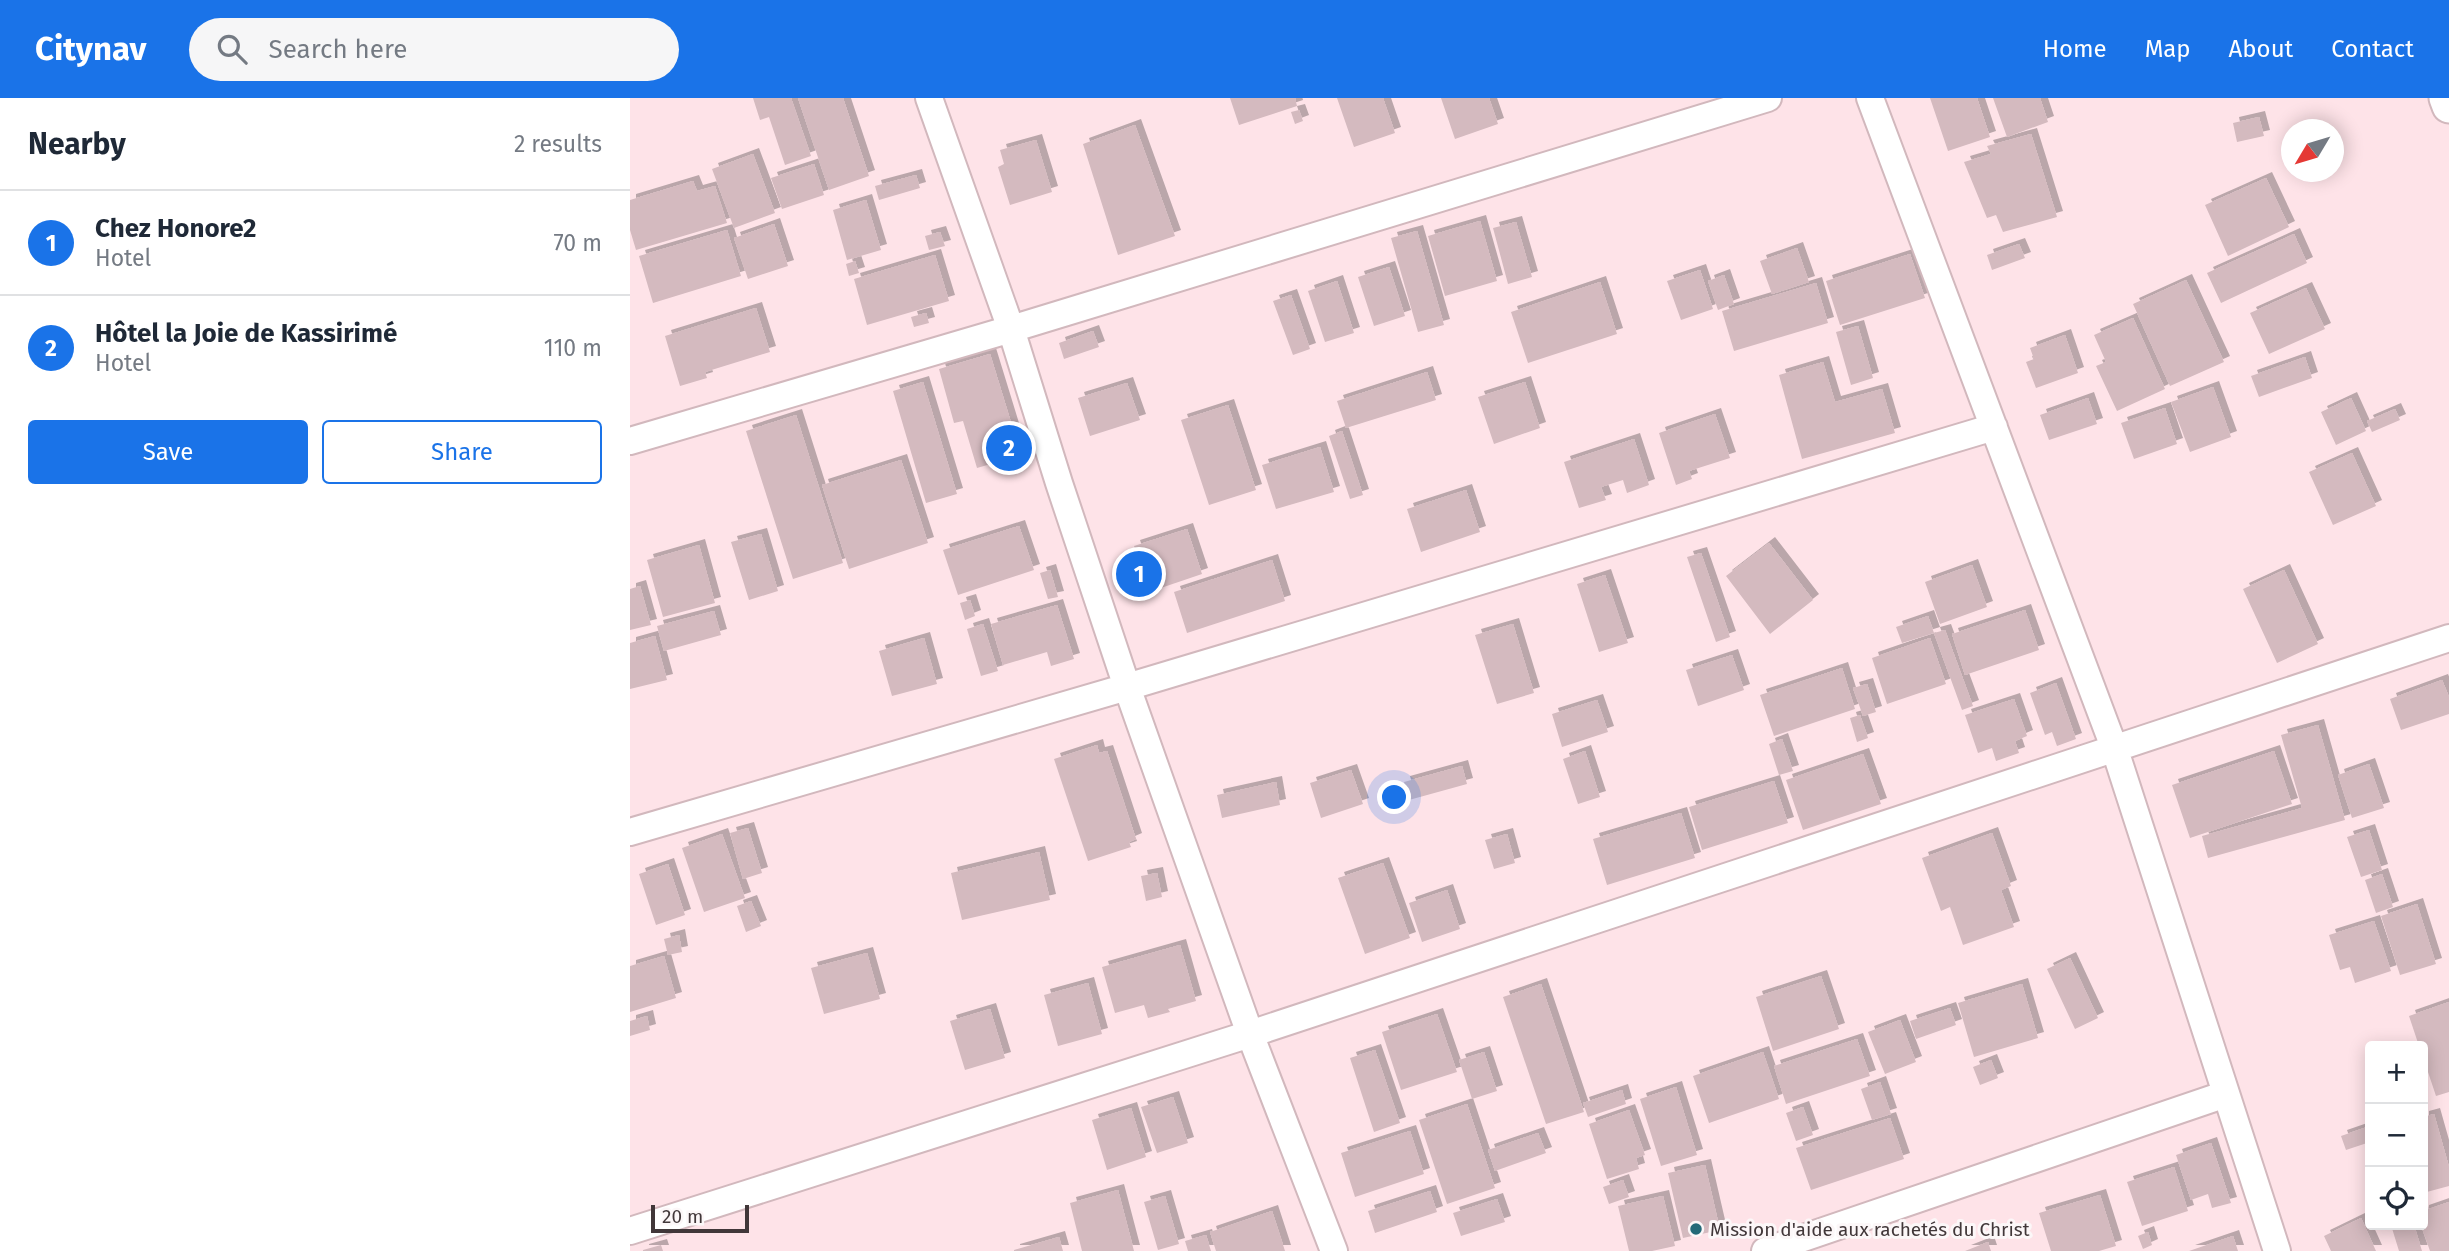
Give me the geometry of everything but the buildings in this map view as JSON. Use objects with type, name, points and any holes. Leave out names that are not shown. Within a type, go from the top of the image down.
[{"type":"street","points":[[929,98],[1011,329],[1059,484],[1128,687],[1250,1034],[1334,1251]]},
{"type":"street","points":[[630,441],[1011,329],[1768,98]]},
{"type":"street","points":[[1870,98],[2115,750],[2277,1251]]},
{"type":"street","points":[[2446,98],[2449,106]]},
{"type":"street","points":[[630,832],[1128,687],[1994,427]]},
{"type":"street","points":[[630,1231],[1250,1034],[2449,638]]},
{"type":"street","points":[[1765,1251],[2227,1094]]},
{"type":"place","name":"Hôtel la Joie de Kassirimé","points":[[1009,448]]},
{"type":"place","name":"Chez Honore2","points":[[1139,574]]},
{"type":"place","name":"Mission d'aide aux rachetés du Christ","points":[[1696,1229]]}]
